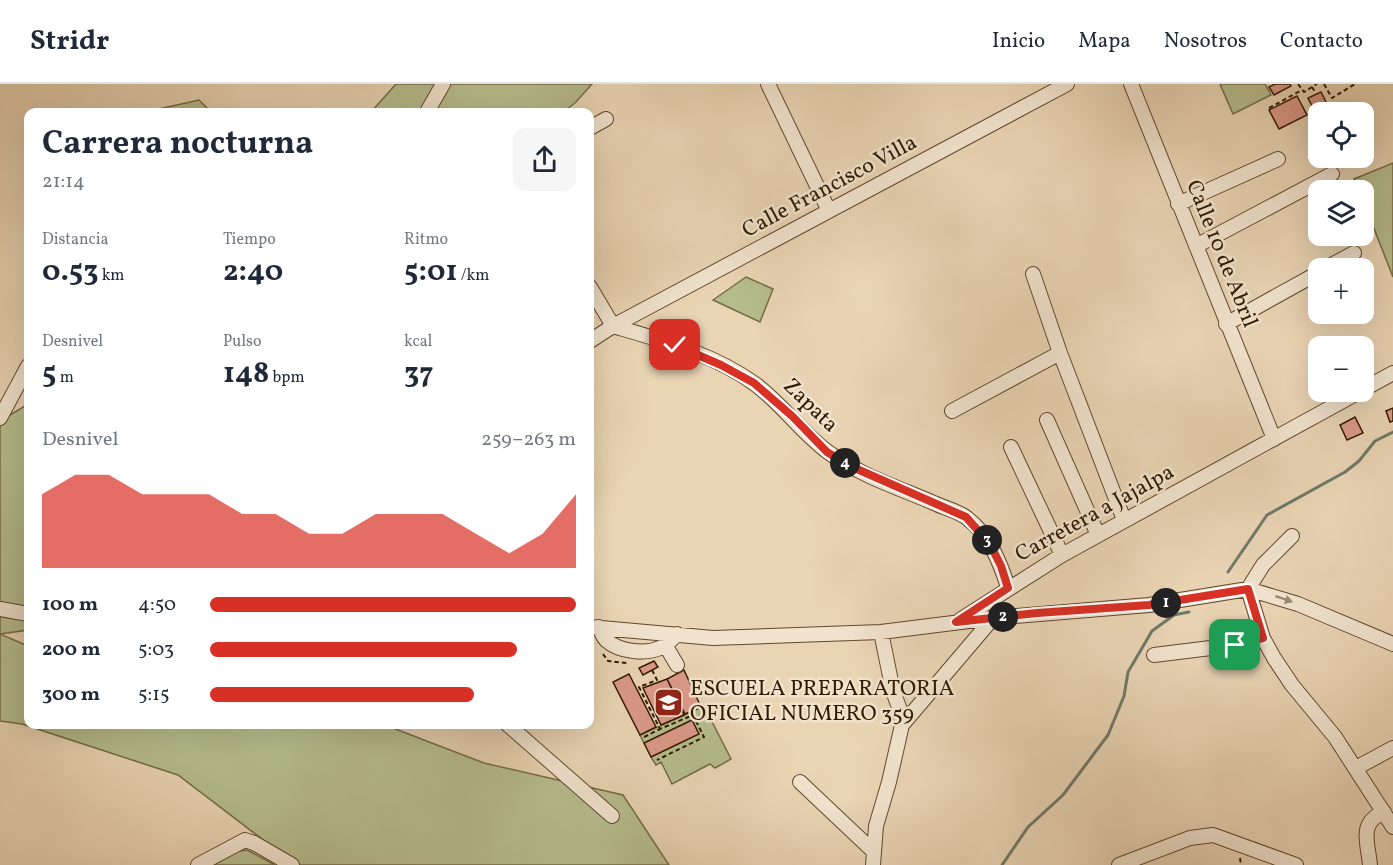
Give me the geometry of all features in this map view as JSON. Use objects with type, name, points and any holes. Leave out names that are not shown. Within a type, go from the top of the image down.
[{"type":"street","points":[[429,108],[443,84]]},
{"type":"street","points":[[768,84],[829,211]]},
{"type":"street","name":"Calle Francisco Villa","points":[[594,338],[613,326],[1067,84]]},
{"type":"street","name":"Calle 10 de Abril","points":[[1131,84],[1274,439]]},
{"type":"street","points":[[594,126],[606,119]]},
{"type":"street","points":[[1178,204],[1278,159]]},
{"type":"street","points":[[1196,246],[1332,174]]},
{"type":"street","points":[[1345,258],[1354,253]]},
{"type":"street","points":[[1034,274],[1060,353],[1124,520]]},
{"type":"street","points":[[1226,324],[1308,279]]},
{"type":"street","points":[[594,294],[613,326]]},
{"type":"street","name":"Zapata","points":[[613,326],[675,345],[721,365],[754,383],[827,452],[850,466],[966,517],[990,544],[1001,566],[1008,588]]},
{"type":"street","points":[[952,411],[1060,353]]},
{"type":"street","points":[[0,418],[24,373]]},
{"type":"street","points":[[1374,383],[1393,373]]},
{"type":"street","name":"Carretera a Jajalpa","points":[[598,631],[713,638],[882,632],[956,622],[1062,555],[1341,402]]},
{"type":"street","points":[[1047,420],[1098,535]]},
{"type":"street","points":[[1011,447],[1062,555]]},
{"type":"street","points":[[1292,536],[1263,565],[1248,589],[1263,638],[1292,685],[1335,737],[1393,827]]},
{"type":"street","points":[[956,622],[1149,605],[1248,589],[1298,604],[1393,644]]},
{"type":"street","points":[[0,609],[24,613]]},
{"type":"street","points":[[902,725],[993,618]]},
{"type":"street","points":[[598,631],[615,646],[631,650],[667,648],[677,665]]},
{"type":"street","points":[[598,631],[613,655]]},
{"type":"street","points":[[873,865],[876,826],[902,725],[889,674],[882,632]]},
{"type":"street","points":[[661,648],[676,634]]},
{"type":"street","points":[[1154,655],[1225,647],[1263,638]]},
{"type":"street","points":[[513,729],[612,816]]},
{"type":"street","points":[[1356,768],[1393,748]]},
{"type":"street","points":[[800,782],[873,850]]},
{"type":"street","points":[[1370,865],[1368,824],[1372,818],[1384,812]]},
{"type":"street","points":[[1119,865],[1190,837],[1213,835],[1296,865]]},
{"type":"street","points":[[198,865],[245,840],[292,865]]},
{"type":"path","points":[[1298,84],[1302,90]]},
{"type":"path","points":[[1269,108],[1317,84]]},
{"type":"path","points":[[1324,84],[1332,98],[1355,84]]},
{"type":"path","points":[[1312,87],[1315,92]]},
{"type":"path","points":[[652,670],[657,680],[639,687],[660,729]]},
{"type":"path","points":[[644,737],[693,715],[704,737],[657,760]]},
{"type":"green space","points":[[396,84],[592,84],[568,108],[375,108]]},
{"type":"green space","points":[[1220,84],[1265,84],[1271,95],[1233,114]]},
{"type":"green space","points":[[199,100],[207,108],[163,108]]},
{"type":"green space","points":[[1393,163],[1393,277],[1374,229],[1374,180],[1354,179]]},
{"type":"green space","points":[[746,277],[773,289],[760,322],[713,300]]},
{"type":"green space","points":[[24,406],[24,631],[0,634],[0,421]]},
{"type":"green space","points":[[0,634],[24,644],[24,725],[0,721]]},
{"type":"green space","points":[[704,706],[731,759],[715,768],[710,764],[672,784],[661,762],[656,765],[651,757],[698,734],[692,720],[644,743],[640,735]]},
{"type":"green space","points":[[37,729],[395,729],[484,763],[623,795],[669,865],[296,865],[178,775]]},
{"type":"green space","points":[[247,850],[275,865],[209,865],[239,851]]},
{"type":"building","points":[[1275,84],[1290,84],[1291,86],[1274,95],[1269,87]]},
{"type":"building","points":[[1321,92],[1326,102],[1310,102],[1308,98]]},
{"type":"building","points":[[1297,96],[1307,115],[1279,129],[1269,110]]},
{"type":"building","points":[[1393,408],[1393,421],[1390,422],[1386,411]]},
{"type":"building","points":[[1355,417],[1363,433],[1347,440],[1340,425]]},
{"type":"building","points":[[654,661],[658,667],[643,675],[639,668]]},
{"type":"building","points":[[684,670],[701,707],[685,714],[667,679]]},
{"type":"building","points":[[629,674],[656,727],[640,735],[613,682]]},
{"type":"building","points":[[667,679],[684,715],[661,725],[643,688]]},
{"type":"building","points":[[692,720],[699,734],[651,757],[644,743]]},
{"type":"building","points":[[692,720],[699,734],[651,757],[644,743]]},
{"type":"waterway","points":[[1228,572],[1267,515],[1345,472],[1359,461],[1375,441],[1393,432]]},
{"type":"waterway","points":[[1002,865],[1028,827],[1063,795],[1108,735],[1124,696],[1128,672],[1152,631],[1174,615],[1189,612]]},
{"type":"place","name":"ESCUELA PREPARATORIA OFICIAL NUMERO 359","points":[[669,702]]},
{"type":"route","points":[[675,345],[721,365],[754,383],[792,416],[827,452],[850,466],[966,517],[978,528],[990,544],[1001,566],[1008,588],[956,622],[1037,613],[1149,605],[1248,589],[1263,638],[1235,645]]}]
